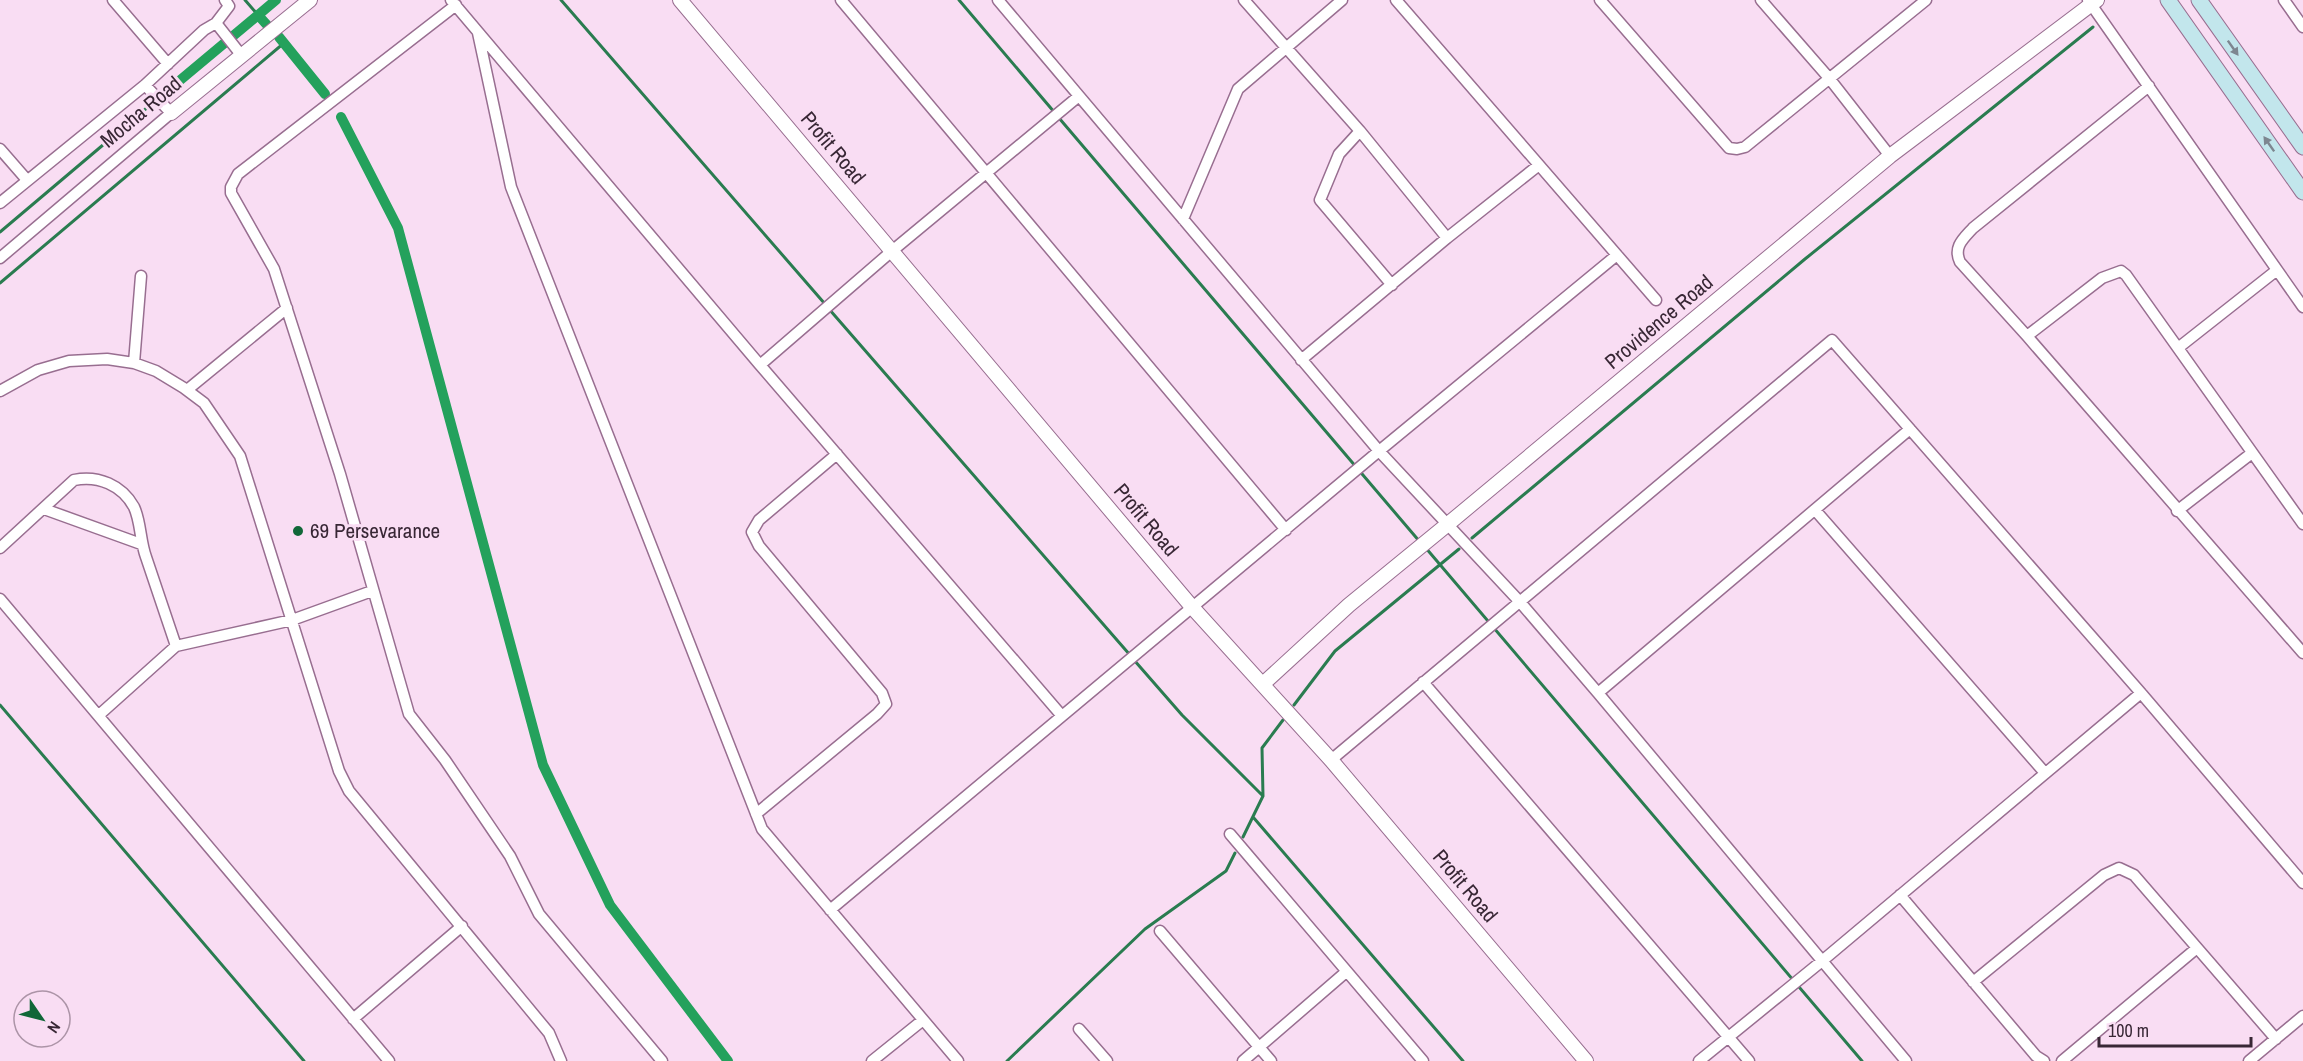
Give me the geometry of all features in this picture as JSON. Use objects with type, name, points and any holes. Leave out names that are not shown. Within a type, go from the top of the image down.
[{"type":"main road","points":[[2168,0],[2303,192]]},
{"type":"main road","points":[[2201,1],[2303,147]]},
{"type":"street","points":[[113,0],[168,64]]},
{"type":"street","points":[[0,203],[145,85],[204,30],[216,23],[230,6],[225,0]]},
{"type":"street","name":"Mocha Road","points":[[0,258],[239,53],[310,0]]},
{"type":"street","name":"Profit Road","points":[[680,0],[1192,608],[1331,760],[1586,1061]]},
{"type":"street","points":[[841,0],[1286,530]]},
{"type":"street","points":[[998,0],[1379,451],[1520,602],[1598,693],[1906,1061]]},
{"type":"street","points":[[1244,0],[1360,131],[1447,238]]},
{"type":"street","points":[[1183,219],[1238,89],[1342,0]]},
{"type":"street","points":[[1396,0],[1656,300]]},
{"type":"street","points":[[1600,0],[1730,147],[1737,149],[1745,147],[1926,0]]},
{"type":"street","points":[[1761,0],[1829,78],[1890,156]]},
{"type":"street","points":[[2284,0],[2303,27]]},
{"type":"street","points":[[2093,1],[2149,86],[2303,307]]},
{"type":"street","name":"Providence Road","points":[[1263,684],[1349,605],[1890,156],[2093,1]]},
{"type":"street","points":[[662,1061],[538,914],[510,856],[445,760],[409,714],[340,474],[274,269],[231,193],[238,174],[453,3],[1062,716]]},
{"type":"street","points":[[216,23],[239,53]]},
{"type":"street","points":[[478,33],[511,187],[762,830],[958,1061]]},
{"type":"street","points":[[145,85],[171,113]]},
{"type":"street","points":[[2149,86],[1973,228],[1959,242],[1957,251],[1960,262],[2303,653]]},
{"type":"street","points":[[760,365],[892,251],[1079,96]]},
{"type":"street","points":[[1360,131],[1339,154],[1320,200],[1392,285]]},
{"type":"street","points":[[0,149],[27,180]]},
{"type":"street","points":[[1301,360],[1447,238],[1539,165]]},
{"type":"street","points":[[830,910],[1617,255]]},
{"type":"street","points":[[2178,348],[2277,270]]},
{"type":"street","points":[[2027,336],[2102,278],[2121,271],[2303,524]]},
{"type":"street","points":[[134,363],[141,276]]},
{"type":"street","points":[[187,390],[287,308]]},
{"type":"street","points":[[1331,760],[1832,340],[2141,693],[2303,883]]},
{"type":"street","points":[[0,391],[38,370],[69,361],[107,359],[134,363],[156,371],[204,403],[240,456],[339,771],[349,791],[549,1033],[561,1061]]},
{"type":"street","points":[[1598,693],[1910,429]]},
{"type":"street","points":[[2177,511],[2252,453]]},
{"type":"street","points":[[756,814],[877,714],[886,704],[882,693],[759,546],[752,532],[759,520],[837,454]]},
{"type":"street","points":[[0,548],[75,480],[98,479],[109,483],[124,494],[134,508],[141,544],[176,646]]},
{"type":"street","points":[[44,509],[141,544]]},
{"type":"street","points":[[1815,510],[2044,773]]},
{"type":"street","points":[[99,716],[176,646],[292,620],[372,591]]},
{"type":"street","points":[[0,599],[388,1061]]},
{"type":"street","points":[[1423,682],[1749,1061]]},
{"type":"street","points":[[1699,1061],[1822,961],[2141,693]]},
{"type":"street","points":[[1230,834],[1423,1061]]},
{"type":"street","points":[[1974,982],[2104,875],[2119,868],[2134,875],[2276,1038]]},
{"type":"street","points":[[1900,895],[2036,1056],[2044,1061]]},
{"type":"street","points":[[352,1019],[462,926]]},
{"type":"street","points":[[1160,932],[1271,1061]]},
{"type":"street","points":[[2062,1061],[2197,948]]},
{"type":"street","points":[[1243,1061],[1346,972]]},
{"type":"street","points":[[2249,1061],[2303,1016]]},
{"type":"street","points":[[872,1061],[923,1020]]},
{"type":"street","points":[[1079,1029],[1107,1061]]},
{"type":"waterway","points":[[245,0],[258,15]]},
{"type":"waterway","points":[[160,97],[276,0]]},
{"type":"waterway","points":[[561,0],[825,304]]},
{"type":"waterway","points":[[959,0],[1055,113]]},
{"type":"waterway","points":[[258,15],[267,25]]},
{"type":"waterway","points":[[1472,538],[1805,259],[2093,27]]},
{"type":"waterway","points":[[279,37],[325,94]]},
{"type":"waterway","points":[[0,283],[284,43]]},
{"type":"waterway","points":[[0,232],[155,101]]},
{"type":"waterway","points":[[341,117],[398,228],[543,765],[610,905],[728,1061]]},
{"type":"waterway","points":[[1059,118],[1420,542]]},
{"type":"waterway","points":[[829,309],[1130,655]]},
{"type":"waterway","points":[[1425,547],[1862,1061]]},
{"type":"waterway","points":[[1294,705],[1335,651],[1459,549]]},
{"type":"waterway","points":[[1134,660],[1182,715],[1263,796]]},
{"type":"waterway","points":[[0,705],[304,1061]]},
{"type":"waterway","points":[[1243,837],[1263,796],[1262,748],[1283,720]]},
{"type":"waterway","points":[[1253,817],[1463,1061]]},
{"type":"waterway","points":[[1007,1061],[1145,929],[1226,871],[1235,853]]},
{"type":"place","name":"69 Persevarance","points":[[298,531]]}]
